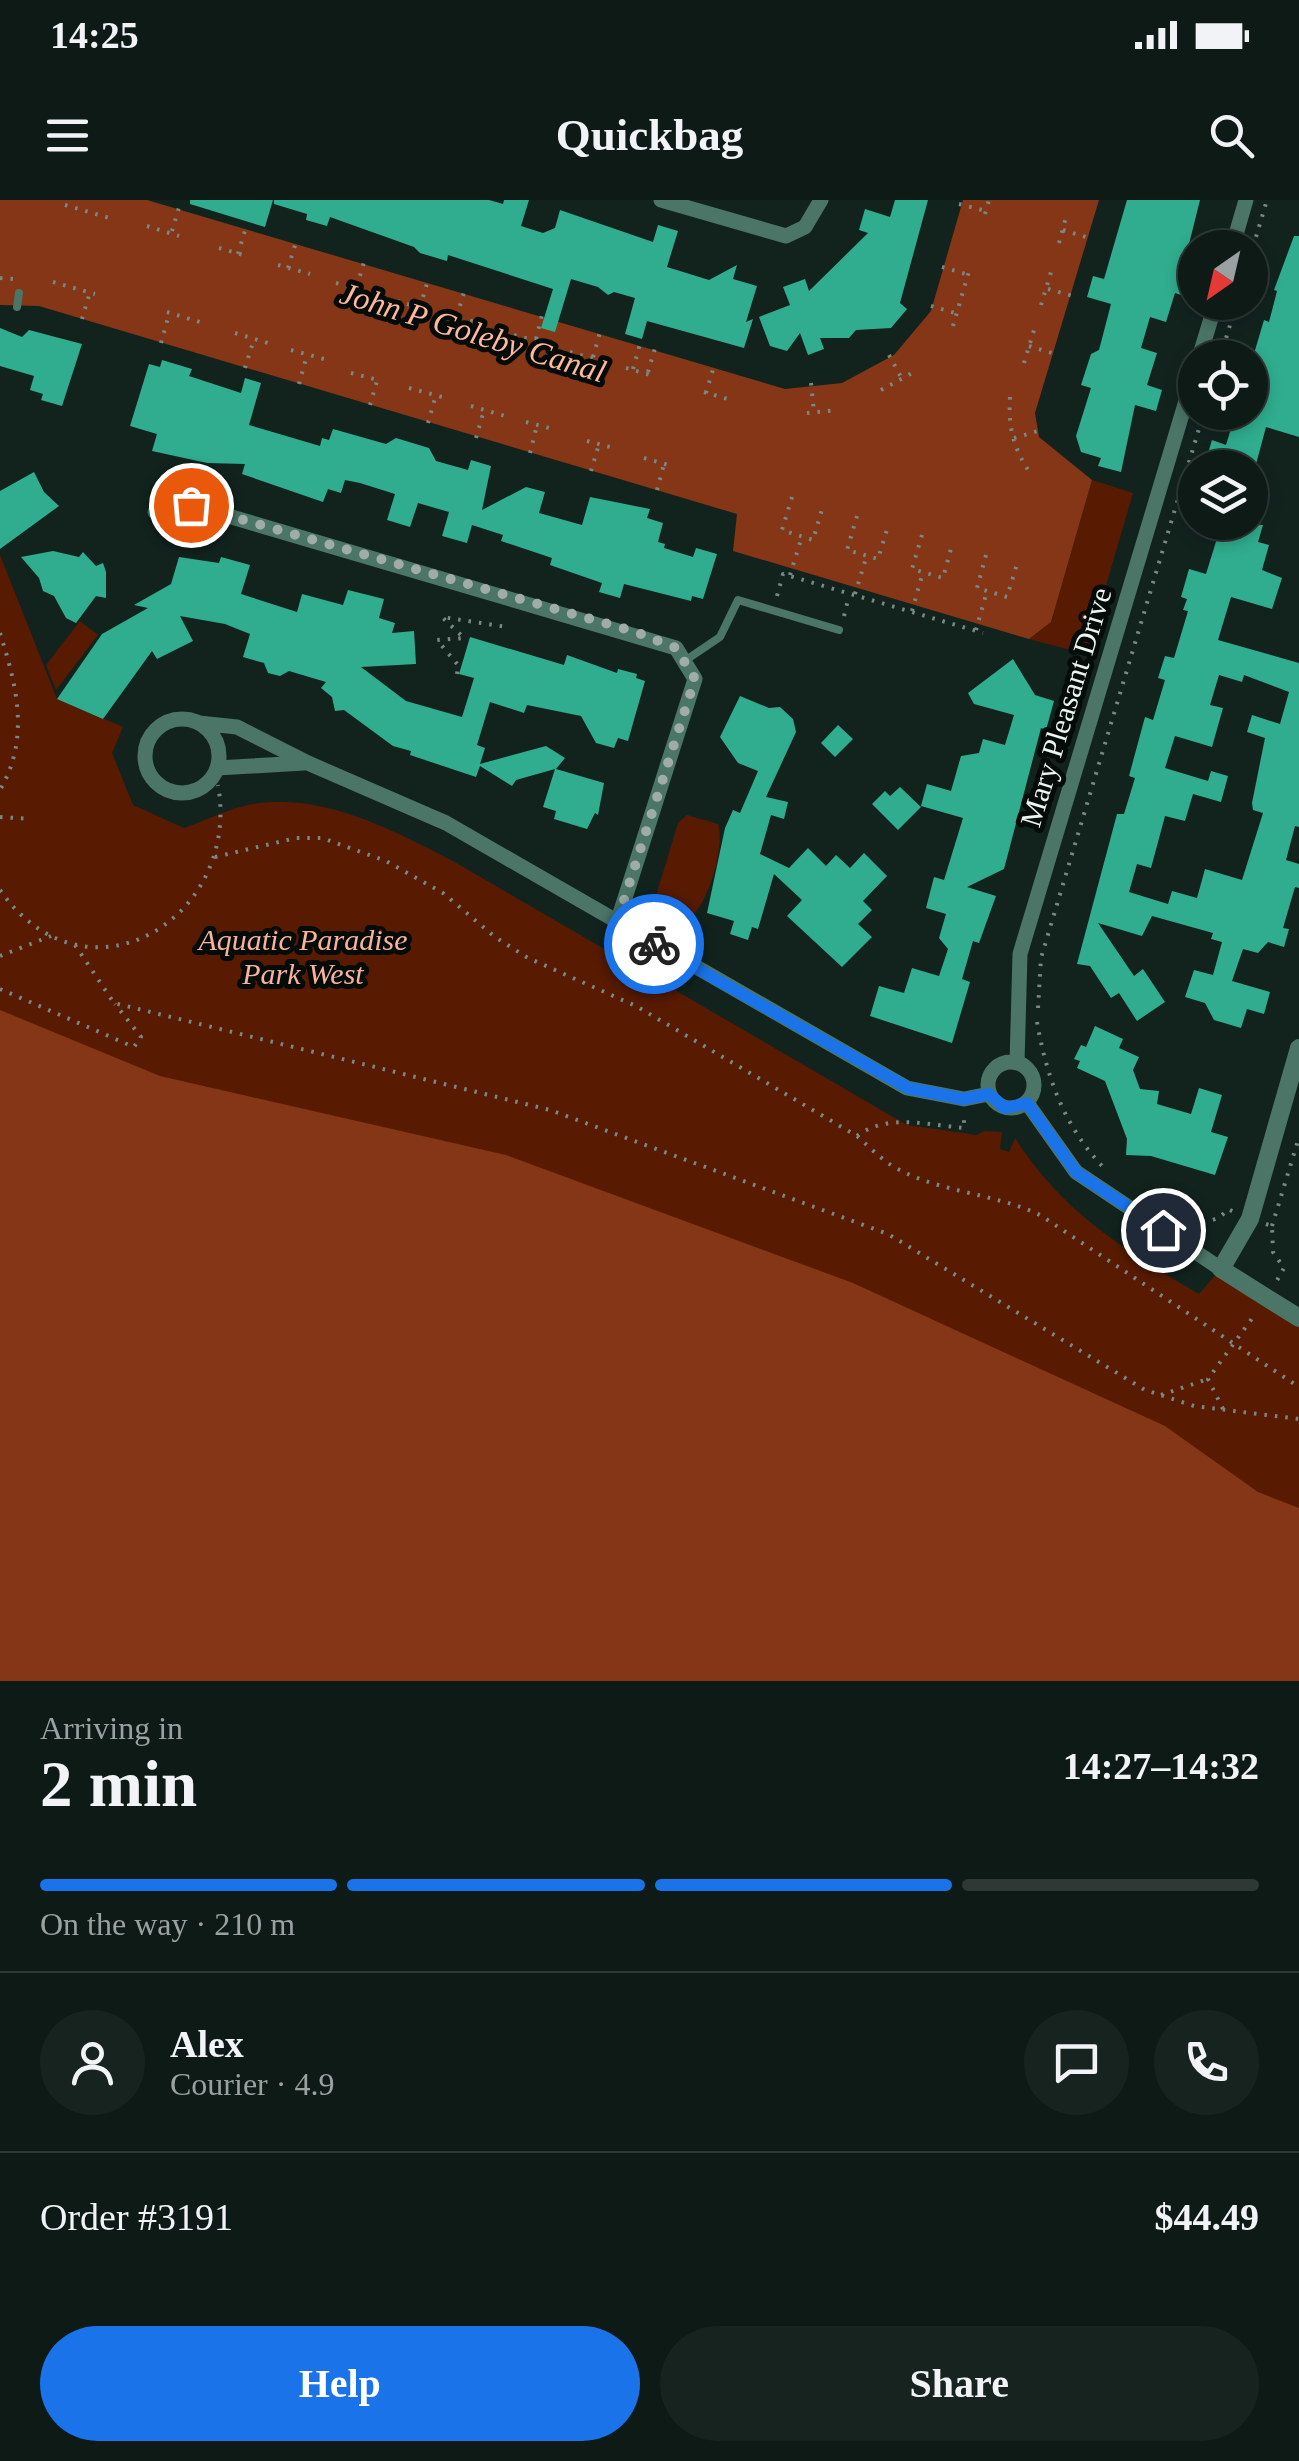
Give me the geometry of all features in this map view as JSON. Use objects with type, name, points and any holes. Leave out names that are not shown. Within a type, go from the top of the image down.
[{"type":"street","points":[[661,200],[786,236],[804,227],[821,200]]},
{"type":"street","points":[[1237,230],[1246,200]]},
{"type":"street","name":"Mary Pleasant Drive","points":[[1017,1063],[1020,954],[1178,428]]},
{"type":"street","points":[[155,512],[191,505],[636,632],[676,648],[695,679],[617,922]]},
{"type":"street","points":[[199,723],[218,747],[216,769],[209,780],[188,792],[164,788],[148,772],[145,749],[156,728],[177,719],[237,727],[308,763],[446,823],[908,1088],[964,1099],[989,1094]]},
{"type":"street","points":[[216,769],[276,761],[308,763]]},
{"type":"street","points":[[1221,1270],[1250,1219],[1299,1048]]},
{"type":"street","points":[[1017,1063],[1029,1071],[1034,1084],[1027,1103],[1005,1108],[989,1094],[988,1079],[996,1067],[1017,1063]]},
{"type":"street","points":[[1027,1103],[1076,1172],[1299,1318]]},
{"type":"lane","points":[[17,307],[19,293]]},
{"type":"lane","points":[[683,662],[720,637],[738,600],[840,630]]},
{"type":"path","points":[[82,210],[85,200]]},
{"type":"path","points":[[959,204],[986,212],[989,200]]},
{"type":"path","points":[[1258,230],[1267,200]]},
{"type":"path","points":[[64,205],[113,219]]},
{"type":"path","points":[[171,234],[179,207]]},
{"type":"path","points":[[1059,242],[1066,217]]},
{"type":"path","points":[[146,226],[179,236]]},
{"type":"path","points":[[238,254],[246,227]]},
{"type":"path","points":[[1063,230],[1090,238]]},
{"type":"path","points":[[288,268],[296,242]]},
{"type":"path","points":[[218,248],[247,256]]},
{"type":"path","points":[[356,288],[364,262]]},
{"type":"path","points":[[278,265],[310,274]]},
{"type":"path","points":[[942,268],[969,273],[953,326]]},
{"type":"path","points":[[1042,305],[1051,272]]},
{"type":"path","points":[[0,278],[14,279]]},
{"type":"path","points":[[397,301],[422,308],[428,280]]},
{"type":"path","points":[[53,282],[92,293],[82,319]]},
{"type":"path","points":[[336,283],[364,290]]},
{"type":"path","points":[[1046,288],[1073,296]]},
{"type":"path","points":[[457,317],[464,292]]},
{"type":"path","points":[[931,306],[957,314]]},
{"type":"path","points":[[161,343],[168,313],[200,322]]},
{"type":"path","points":[[450,315],[478,323]]},
{"type":"path","points":[[535,340],[542,315]]},
{"type":"path","points":[[1024,362],[1034,330]]},
{"type":"path","points":[[570,352],[595,359],[600,332]]},
{"type":"path","points":[[235,333],[268,343]]},
{"type":"path","points":[[514,334],[544,343]]},
{"type":"path","points":[[245,368],[254,338]]},
{"type":"path","points":[[640,344],[629,369],[651,376],[655,348]]},
{"type":"path","points":[[1029,346],[1055,354]]},
{"type":"path","points":[[290,350],[324,359]]},
{"type":"path","points":[[298,384],[307,354]]},
{"type":"path","points":[[889,355],[902,379]]},
{"type":"path","points":[[714,366],[705,392],[731,400]]},
{"type":"path","points":[[351,372],[378,380],[370,405]]},
{"type":"path","points":[[882,390],[912,373]]},
{"type":"path","points":[[811,383],[814,412]]},
{"type":"path","points":[[409,388],[439,396],[428,423]]},
{"type":"path","points":[[1010,398],[1012,438],[1017,454],[1032,476]]},
{"type":"path","points":[[471,406],[505,416]]},
{"type":"path","points":[[476,438],[484,410]]},
{"type":"path","points":[[806,413],[838,410]]},
{"type":"path","points":[[526,422],[548,428]]},
{"type":"path","points":[[530,453],[538,425]]},
{"type":"path","points":[[1108,1172],[1086,1150],[1053,1094],[1036,1023],[1042,958],[1199,430]]},
{"type":"path","points":[[1012,438],[1038,431]]},
{"type":"path","points":[[588,440],[610,447]]},
{"type":"path","points":[[591,472],[599,444]]},
{"type":"path","points":[[644,458],[672,466]]},
{"type":"path","points":[[657,490],[664,464]]},
{"type":"path","points":[[792,497],[782,530],[813,540],[823,506]]},
{"type":"path","points":[[857,516],[847,550],[878,558],[888,526]]},
{"type":"path","points":[[922,535],[912,569],[943,578],[952,545]]},
{"type":"path","points":[[790,576],[802,536]]},
{"type":"path","points":[[986,554],[976,588],[1007,597],[1017,564]]},
{"type":"path","points":[[840,630],[866,556]]},
{"type":"path","points":[[912,612],[923,572]]},
{"type":"path","points":[[773,610],[783,574],[983,633]]},
{"type":"path","points":[[976,631],[987,591]]},
{"type":"path","points":[[457,674],[458,665],[437,640],[462,641],[463,635],[442,616],[507,627]]},
{"type":"path","points":[[0,632],[15,681],[20,731],[13,768],[0,790]]},
{"type":"path","points":[[0,890],[22,916],[52,936],[75,944],[96,948],[152,934],[178,918],[202,886],[215,857],[224,820],[216,769]]},
{"type":"path","points":[[0,818],[30,819]]},
{"type":"path","points":[[215,857],[296,838],[322,838],[386,861],[443,893],[495,937],[528,958],[636,1006],[858,1136],[888,1162],[913,1176],[1008,1200],[1040,1215],[1299,1387]]},
{"type":"path","points":[[0,956],[52,936]]},
{"type":"path","points":[[0,989],[134,1047],[140,1037],[75,944]]},
{"type":"path","points":[[114,1003],[550,1110],[888,1234],[1161,1395],[1223,1409],[1299,1419]]},
{"type":"path","points":[[858,1136],[868,1128],[897,1122],[964,1128],[964,1099]]},
{"type":"path","points":[[1161,1395],[1208,1378],[1284,1268],[1273,1252],[1272,1226],[1299,1137]]},
{"type":"path","points":[[1142,1196],[1202,1224],[1212,1222],[1228,1209],[1272,1226]]},
{"type":"path","points":[[1208,1378],[1223,1409]]},
{"type":"green space","points":[[1092,480],[1133,493],[1086,654],[1029,639],[1051,622]]},
{"type":"green space","name":"Aquatic Paradise Park West","points":[[0,555],[57,699],[123,727],[112,753],[133,805],[184,828],[236,808],[271,802],[326,807],[379,825],[453,861],[907,1125],[977,1135],[984,1131],[1002,1132],[1000,1149],[1009,1152],[1015,1138],[1053,1187],[1096,1227],[1199,1294],[1221,1269],[1299,1318],[1299,1681],[0,1010]]},
{"type":"green space","points":[[80,621],[98,635],[56,690],[46,665]]},
{"type":"green space","points":[[687,815],[718,824],[720,834],[710,886],[692,916],[661,908],[656,896],[678,823]]},
{"type":"water","name":"John P Goleby Canal","points":[[0,200],[147,200],[785,389],[842,383],[894,355],[931,311],[963,200],[1099,200],[1035,413],[1039,437],[1092,480],[1051,622],[1029,639],[733,551],[737,514],[39,306],[0,305]]},
{"type":"water","points":[[0,1010],[160,1076],[506,1155],[853,1283],[1165,1426],[1258,1492],[1299,1508],[1299,1681],[0,1681]]},
{"type":"building","points":[[190,200],[273,200],[265,227],[190,204]]},
{"type":"building","points":[[274,200],[489,200],[503,204],[504,200],[529,200],[521,226],[543,233],[555,228],[560,210],[653,242],[658,225],[678,231],[667,267],[709,280],[737,265],[733,279],[757,286],[746,322],[753,319],[744,348],[647,321],[642,339],[625,334],[635,298],[614,292],[608,295],[598,287],[571,279],[555,332],[541,328],[553,289],[448,255],[447,261],[420,253],[414,247],[330,217],[327,226],[306,220],[307,214],[274,204]]},
{"type":"building","points":[[895,200],[928,200],[900,303],[907,309],[891,328],[856,330],[849,338],[820,338],[824,349],[808,355],[800,333],[787,351],[770,346],[759,317],[790,305],[783,287],[805,279],[809,291],[868,233],[859,230],[865,209],[890,217]]},
{"type":"building","points":[[1127,200],[1200,200],[1192,230],[1178,230],[1178,294],[1175,293],[1166,322],[1150,317],[1141,348],[1157,353],[1147,385],[1162,390],[1156,411],[1135,405],[1121,472],[1098,466],[1101,458],[1081,452],[1076,436],[1091,388],[1081,385],[1091,354],[1099,350],[1111,304],[1087,297],[1093,276],[1104,279]]},
{"type":"building","points":[[1294,236],[1299,236],[1299,437],[1268,428],[1268,340],[1258,340],[1264,320],[1269,322],[1277,291],[1274,290]]},
{"type":"building","points":[[0,328],[22,337],[29,330],[82,344],[62,406],[41,400],[43,394],[30,390],[34,376],[0,366]]},
{"type":"building","points":[[162,360],[192,369],[189,376],[241,393],[245,378],[261,383],[249,425],[320,446],[322,438],[329,440],[333,429],[386,444],[396,438],[429,448],[436,461],[468,470],[471,460],[491,466],[482,510],[526,487],[545,492],[539,513],[582,525],[590,497],[650,509],[647,518],[663,523],[658,542],[665,544],[664,548],[693,557],[696,548],[717,554],[703,599],[692,596],[691,601],[624,584],[620,598],[599,592],[602,583],[550,565],[552,558],[501,541],[503,535],[472,525],[467,543],[442,536],[449,512],[418,503],[410,527],[387,520],[395,494],[360,483],[345,480],[341,493],[328,489],[323,502],[242,474],[245,464],[207,463],[152,451],[157,434],[130,426],[149,364],[160,367]]},
{"type":"building","points":[[1231,430],[1265,430],[1260,450],[1209,450],[1212,440],[1226,445]]},
{"type":"building","points":[[34,472],[44,492],[59,506],[0,549],[0,491]]},
{"type":"building","points":[[1216,540],[1259,540],[1269,545],[1262,570],[1282,578],[1272,609],[1231,597],[1218,640],[1299,663],[1299,827],[1295,826],[1286,860],[1299,864],[1299,888],[1295,887],[1283,928],[1289,929],[1284,947],[1268,942],[1258,953],[1243,949],[1232,981],[1270,992],[1264,1014],[1247,1009],[1241,1028],[1214,1020],[1205,1003],[1185,997],[1194,970],[1213,975],[1222,942],[1211,939],[1213,933],[1152,916],[1142,936],[1098,923],[1134,976],[1143,969],[1165,1002],[1137,1021],[1119,993],[1111,998],[1090,966],[1077,964],[1117,814],[1124,814],[1135,778],[1129,776],[1145,717],[1153,720],[1165,680],[1158,678],[1165,656],[1174,658],[1188,611],[1183,610],[1187,599],[1181,597],[1189,569],[1206,574]],"holes":[[[1219,675],[1242,682],[1244,675],[1289,692],[1280,724],[1252,715],[1247,732],[1265,738],[1252,803],[1253,810],[1263,813],[1242,880],[1205,869],[1197,898],[1172,891],[1168,904],[1129,892],[1137,864],[1151,868],[1165,816],[1185,821],[1193,794],[1221,802],[1228,776],[1211,771],[1208,781],[1165,768],[1175,736],[1212,747],[1223,708],[1210,705]]]},
{"type":"building","points":[[53,551],[79,557],[83,552],[96,566],[103,563],[106,572],[106,598],[96,596],[76,623],[66,618],[54,596],[43,591],[39,578],[21,557]]},
{"type":"building","points":[[179,557],[219,563],[221,557],[250,565],[241,594],[297,612],[302,594],[343,605],[348,590],[384,599],[379,618],[395,623],[392,633],[414,631],[416,664],[361,667],[406,701],[462,717],[474,678],[459,674],[470,637],[564,665],[567,655],[617,673],[618,669],[637,674],[636,678],[645,681],[628,741],[618,738],[614,748],[596,743],[581,716],[527,705],[524,713],[490,702],[477,745],[485,748],[480,764],[546,746],[565,758],[556,769],[604,783],[598,815],[595,813],[587,829],[554,819],[556,811],[543,807],[555,769],[516,780],[512,786],[480,766],[476,777],[410,755],[411,751],[393,746],[344,710],[335,711],[332,697],[321,688],[326,682],[289,671],[280,676],[268,673],[264,663],[243,657],[250,634],[225,624],[180,616],[193,641],[157,659],[152,651],[103,719],[57,699],[102,634],[148,608],[134,605],[171,584]]},
{"type":"building","points":[[1013,659],[1035,695],[1054,701],[1046,730],[1041,728],[1004,869],[967,887],[996,896],[979,943],[973,941],[962,979],[970,982],[952,1043],[870,1016],[879,986],[904,993],[912,968],[939,976],[948,949],[939,938],[946,914],[926,908],[934,877],[944,880],[963,818],[921,806],[927,784],[951,791],[961,756],[979,753],[983,739],[1005,745],[1014,715],[974,704],[968,693]]},
{"type":"building","points":[[740,696],[769,708],[780,707],[793,719],[796,732],[766,797],[788,802],[784,819],[771,815],[760,854],[789,868],[808,848],[826,866],[836,855],[850,868],[864,853],[887,876],[863,901],[872,910],[858,924],[872,937],[842,967],[787,916],[802,900],[774,874],[758,929],[752,927],[748,940],[730,934],[734,921],[707,913],[725,828],[733,810],[740,813],[758,771],[738,763],[720,737]]},
{"type":"building","points":[[838,725],[853,739],[835,757],[821,743]]},
{"type":"building","points":[[900,787],[921,807],[898,830],[872,804],[885,791],[890,796]]},
{"type":"building","points":[[1095,1026],[1123,1039],[1119,1048],[1139,1057],[1133,1070],[1140,1089],[1159,1091],[1157,1104],[1191,1114],[1199,1088],[1222,1095],[1211,1132],[1228,1137],[1215,1175],[1151,1156],[1126,1155],[1127,1139],[1105,1081],[1077,1068],[1080,1061],[1074,1059],[1081,1045],[1086,1047]]},
{"type":"way so far","points":[[191,505],[636,632],[676,648],[695,679],[617,922],[654,944]]},
{"type":"route","points":[[654,944],[908,1088],[964,1099],[989,1094],[992,1101],[1005,1108],[1027,1103],[1076,1172],[1163,1230]]}]
